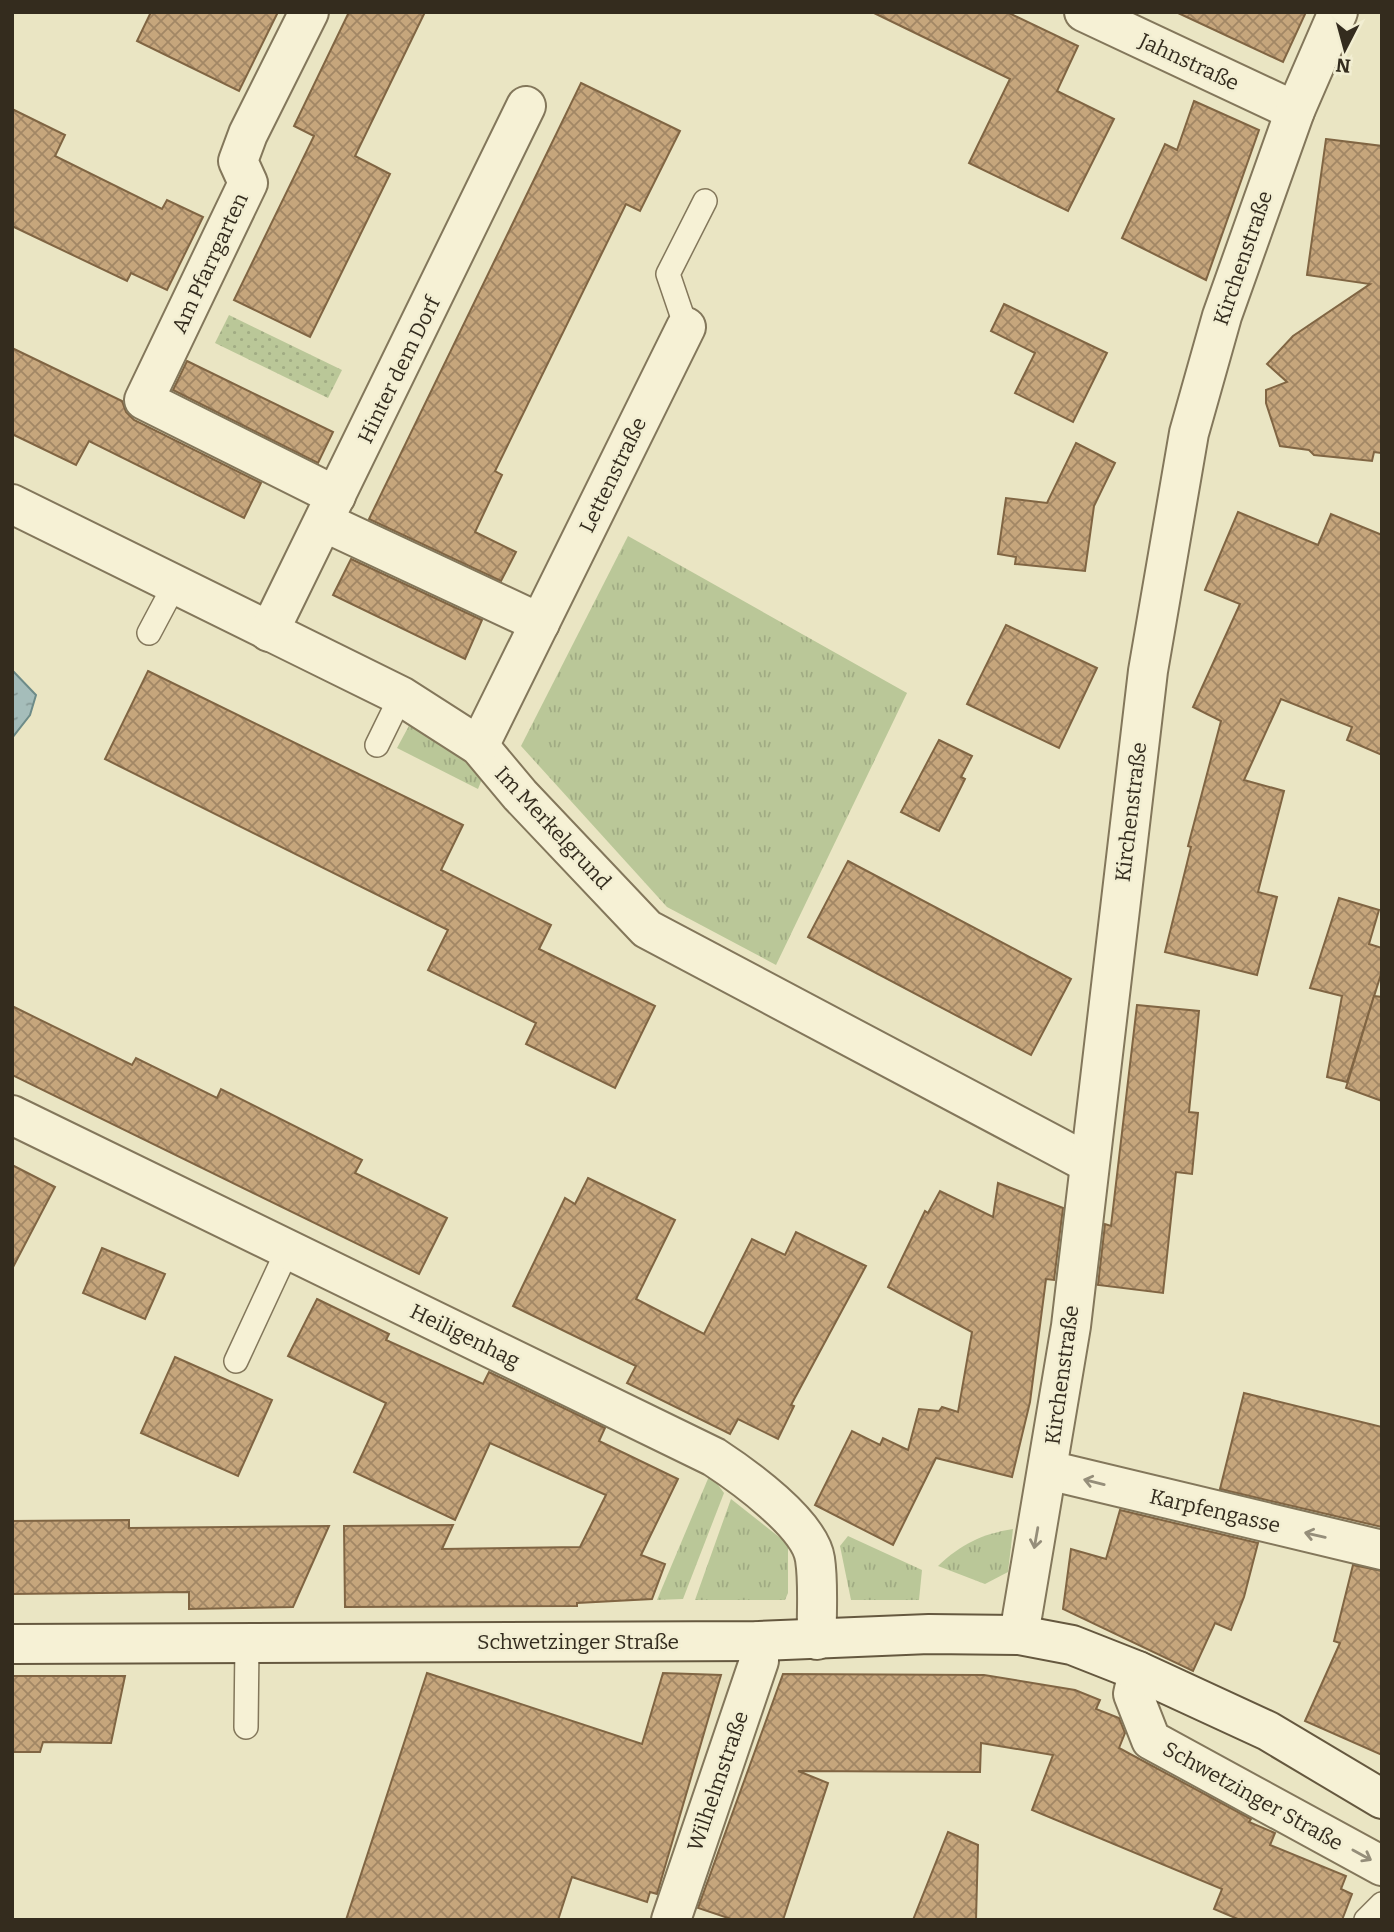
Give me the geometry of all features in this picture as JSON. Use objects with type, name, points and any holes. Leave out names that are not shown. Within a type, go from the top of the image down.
[{"type":"street","name":"Am Pfarrgarten","points":[[309,12],[238,161],[248,183],[144,400],[330,509]]},
{"type":"street","name":"Jahnstraße","points":[[1084,12],[1294,111]]},
{"type":"street","name":"Kirchenstraße","points":[[1019,1636],[1071,1326],[1088,1163],[1148,671],[1189,433],[1222,316],[1294,111],[1338,12]]},
{"type":"street","name":"Hinter dem Dorf","points":[[269,632],[526,106]]},
{"type":"street","name":"Lettenstraße","points":[[479,746],[687,327]]},
{"type":"street","name":"Im Merkelgrund","points":[[12,505],[401,696],[479,746],[520,795],[647,929],[1088,1163]]},
{"type":"street","points":[[330,509],[540,623]]},
{"type":"street","name":"Heiligenhag","points":[[12,1115],[714,1457],[737,1472],[799,1527],[815,1556],[817,1640]]},
{"type":"street","name":"Karpfengasse","points":[[1048,1471],[1382,1550]]},
{"type":"street","name":"Schwetzinger Straße","points":[[12,1643],[759,1641],[929,1634],[1019,1636],[1072,1645],[1138,1671],[1268,1731],[1382,1799]]},
{"type":"street","name":"Wilhelmstraße","points":[[671,1920],[759,1661],[759,1641]]},
{"type":"street","name":"Schwetzinger Straße","points":[[1138,1671],[1133,1694],[1151,1740],[1382,1866]]},
{"type":"lane","name":"Lettenstraße","points":[[687,327],[668,274],[705,201]]},
{"type":"lane","points":[[149,632],[174,586]]},
{"type":"lane","points":[[377,745],[401,696]]},
{"type":"lane","points":[[236,1361],[288,1249]]},
{"type":"lane","points":[[246,1727],[247,1644]]},
{"type":"lane","points":[[1366,1920],[1382,1904]]},
{"type":"green space","points":[[229,315],[342,370],[328,398],[215,343]]},
{"type":"green space","points":[[628,536],[907,693],[776,965],[667,907],[521,746]]},
{"type":"green space","points":[[411,722],[450,747],[482,779],[478,789],[397,748]]},
{"type":"green space","points":[[710,1474],[724,1493],[683,1599],[657,1600]]},
{"type":"green space","points":[[731,1499],[788,1544],[788,1593],[785,1600],[695,1600]]},
{"type":"green space","points":[[1013,1529],[1008,1572],[985,1584],[938,1566],[973,1541]]},
{"type":"green space","points":[[848,1536],[922,1570],[919,1600],[851,1600],[840,1546]]},
{"type":"water","points":[[12,670],[36,695],[30,715],[12,738]]},
{"type":"building","points":[[151,12],[278,12],[239,91],[137,41]]},
{"type":"building","points":[[349,12],[425,12],[355,156],[390,174],[310,337],[234,300],[314,136],[294,126]]},
{"type":"building","points":[[872,12],[1007,12],[1078,46],[1057,91],[1114,119],[1068,211],[969,163],[1010,79]]},
{"type":"building","points":[[1176,12],[1306,12],[1283,62]]},
{"type":"building","points":[[581,83],[680,131],[640,211],[626,204],[495,471],[502,475],[475,532],[516,552],[501,581],[369,519]]},
{"type":"building","points":[[1194,101],[1259,130],[1206,280],[1122,238],[1165,144],[1177,150]]},
{"type":"building","points":[[12,109],[65,135],[55,156],[162,209],[167,200],[203,217],[167,290],[131,273],[127,281],[12,226]]},
{"type":"building","points":[[1326,139],[1382,146],[1382,453],[1374,452],[1372,461],[1314,455],[1309,450],[1280,446],[1266,403],[1266,390],[1287,382],[1267,364],[1293,336],[1370,284],[1307,275]]},
{"type":"building","points":[[1004,304],[1107,353],[1073,422],[1015,393],[1035,353],[991,331]]},
{"type":"building","points":[[12,348],[122,401],[126,412],[134,420],[261,483],[244,518],[89,441],[76,465],[12,434]]},
{"type":"building","points":[[187,361],[333,432],[318,463],[173,390]]},
{"type":"building","points":[[1076,443],[1115,463],[1094,506],[1085,571],[1015,564],[1016,557],[998,554],[1006,498],[1047,503]]},
{"type":"building","points":[[1238,512],[1318,545],[1331,514],[1382,535],[1382,755],[1347,740],[1352,727],[1281,699],[1244,780],[1284,791],[1258,892],[1277,897],[1257,975],[1165,952],[1191,847],[1188,846],[1221,721],[1193,707],[1240,604],[1205,590]]},
{"type":"building","points":[[351,559],[482,620],[465,659],[333,595]]},
{"type":"building","points":[[1006,625],[1097,668],[1059,748],[967,704]]},
{"type":"building","points":[[148,671],[463,825],[441,870],[551,925],[539,949],[655,1006],[615,1088],[526,1044],[536,1023],[428,970],[448,930],[105,759]]},
{"type":"building","points":[[939,740],[972,756],[961,777],[965,779],[939,831],[901,812]]},
{"type":"building","points":[[848,861],[1071,979],[1031,1055],[808,937]]},
{"type":"building","points":[[1339,898],[1379,910],[1369,944],[1382,948],[1382,971],[1347,1082],[1327,1077],[1342,996],[1310,988]]},
{"type":"building","points":[[1374,996],[1382,997],[1382,1101],[1346,1088]]},
{"type":"building","points":[[1137,1005],[1199,1011],[1189,1112],[1198,1113],[1192,1174],[1176,1172],[1163,1293],[1098,1285],[1105,1224],[1111,1226]]},
{"type":"building","points":[[12,1006],[132,1065],[136,1058],[217,1098],[221,1089],[362,1160],[355,1173],[447,1218],[419,1274],[12,1075]]},
{"type":"building","points":[[12,1165],[55,1187],[12,1269]]},
{"type":"building","points":[[588,1178],[675,1220],[636,1299],[704,1334],[752,1239],[785,1255],[796,1232],[866,1266],[791,1405],[794,1406],[778,1439],[738,1419],[730,1434],[627,1383],[636,1366],[513,1306],[565,1198],[575,1204]]},
{"type":"building","points":[[998,1183],[1063,1208],[1054,1280],[1046,1279],[1030,1402],[1012,1477],[936,1458],[893,1545],[815,1505],[852,1431],[880,1445],[883,1438],[908,1450],[919,1409],[939,1411],[942,1407],[958,1412],[972,1332],[888,1287],[925,1211],[928,1213],[940,1191],[993,1217]]},
{"type":"building","points":[[102,1248],[165,1274],[145,1319],[83,1293]]},
{"type":"building","points":[[317,1299],[389,1334],[386,1340],[483,1384],[489,1372],[605,1428],[599,1441],[678,1479],[641,1555],[665,1564],[652,1599],[577,1603],[577,1606],[345,1607],[344,1526],[453,1525],[442,1549],[580,1547],[606,1495],[490,1443],[455,1520],[354,1472],[386,1403],[288,1356]]},
{"type":"building","points":[[175,1357],[272,1400],[238,1476],[141,1433]]},
{"type":"building","points":[[1244,1393],[1382,1427],[1382,1527],[1220,1489]]},
{"type":"building","points":[[1120,1510],[1258,1543],[1244,1597],[1231,1630],[1215,1623],[1193,1671],[1063,1609],[1071,1549],[1106,1559]]},
{"type":"building","points":[[129,1520],[129,1528],[329,1526],[293,1607],[189,1609],[189,1592],[12,1594],[12,1521]]},
{"type":"building","points":[[1353,1565],[1382,1571],[1382,1755],[1305,1721],[1340,1643],[1334,1641]]},
{"type":"building","points":[[427,1673],[642,1744],[663,1673],[721,1675],[657,1894],[650,1892],[647,1902],[572,1877],[558,1920],[346,1920]]},
{"type":"building","points":[[783,1674],[984,1675],[1075,1690],[1100,1700],[1096,1709],[1119,1718],[1125,1733],[1119,1748],[1251,1819],[1249,1822],[1275,1833],[1270,1845],[1346,1876],[1341,1889],[1352,1894],[1342,1920],[1240,1920],[1214,1909],[1222,1889],[1032,1810],[1053,1755],[981,1743],[980,1772],[798,1771],[828,1783],[783,1920],[734,1920],[698,1908]]},
{"type":"building","points":[[12,1676],[125,1676],[111,1743],[43,1742],[40,1752],[12,1752]]},
{"type":"building","points":[[948,1832],[978,1845],[976,1920],[913,1920]]}]
